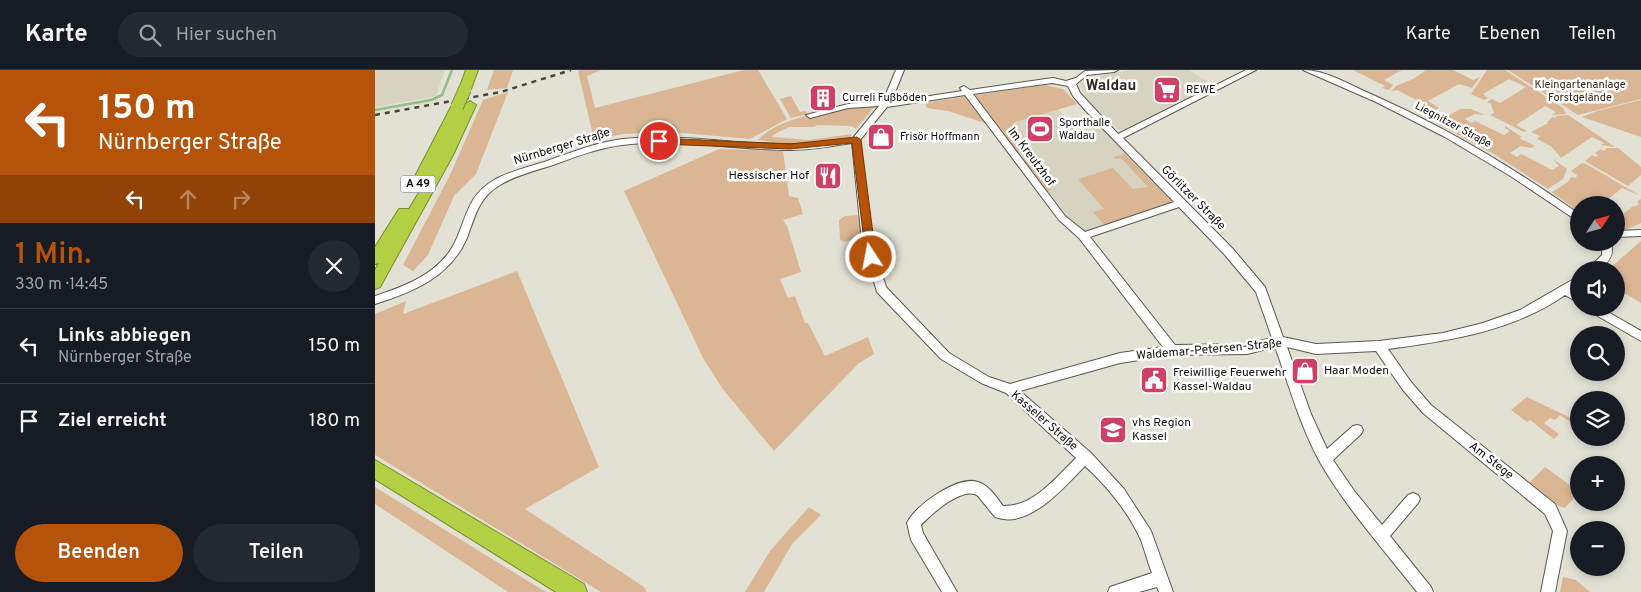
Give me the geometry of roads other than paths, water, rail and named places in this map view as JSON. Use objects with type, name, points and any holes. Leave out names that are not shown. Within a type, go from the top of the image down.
[{"type":"highway","name":"A 49","points":[[471,88],[472,70]]},
{"type":"highway","name":"A 49","points":[[375,259],[483,70]]},
{"type":"highway","name":"A 49","points":[[377,279],[447,155],[463,106]]},
{"type":"highway","points":[[375,469],[383,479],[418,495],[576,592]]},
{"type":"street","points":[[857,140],[887,102],[900,70]]},
{"type":"street","points":[[810,115],[848,106],[887,102],[1053,76],[1061,84],[1071,83],[1084,71],[1114,70]]},
{"type":"street","points":[[1117,138],[1252,70]]},
{"type":"street","name":"Liegnitzer Straße","points":[[1307,70],[1374,97],[1442,130],[1499,164],[1570,213]]},
{"type":"street","name":"Görlitzer Straße","points":[[1071,83],[1076,94],[1088,108],[1257,284],[1264,295],[1280,341]]},
{"type":"street","name":"Im Kreutzhof","points":[[965,90],[1062,218],[1083,236],[1172,350]]},
{"type":"street","name":"Nürnberger Straße","points":[[375,300],[412,287],[438,271],[457,248],[471,208],[491,186],[518,173],[581,152],[609,144],[630,141],[790,147],[857,140]]},
{"type":"street","name":"Kasseler Straße","points":[[857,140],[867,241],[881,290],[945,356],[985,380],[1009,389],[1106,477],[1129,508],[1146,536],[1163,585]]},
{"type":"street","points":[[1083,236],[1181,203]]},
{"type":"street","points":[[1625,234],[1641,233]]},
{"type":"street","points":[[1601,261],[1609,251]]},
{"type":"street","name":"Waldemar-Petersen-Straße","points":[[1009,389],[1120,358],[1172,350],[1247,349],[1280,341],[1316,349],[1379,346],[1419,341],[1483,327],[1524,313],[1570,286]]},
{"type":"street","points":[[1565,290],[1570,293]]},
{"type":"street","points":[[1607,316],[1641,336]]},
{"type":"street","points":[[1280,341],[1305,414],[1325,459],[1345,489],[1426,592]]},
{"type":"street","name":"Am Stege","points":[[1379,346],[1407,386],[1427,409],[1538,498],[1555,517],[1560,531],[1548,592]]},
{"type":"street","points":[[1325,459],[1357,430]]},
{"type":"street","points":[[950,592],[916,535],[914,523],[922,512],[964,487],[976,487],[987,496],[999,512],[1009,514],[1018,512],[1053,490],[1086,457]]},
{"type":"street","points":[[1381,536],[1413,499]]},
{"type":"street","points":[[1115,592],[1163,585]]},
{"type":"waterway","points":[[375,110],[431,100],[442,95],[452,70]]},
{"type":"railway","points":[[375,115],[501,92],[571,70]]},
{"type":"place","name":"REWE","points":[[1167,90]]},
{"type":"place","name":"Curreli Fußböden","points":[[823,98]]},
{"type":"place","name":"Sporthalle Waldau","points":[[1040,129]]},
{"type":"place","name":"Frisör Hoffmann","points":[[881,137]]},
{"type":"place","name":"Hessischer Hof","points":[[828,176]]},
{"type":"place","name":"Haar Moden","points":[[1305,371]]},
{"type":"place","name":"Freiwillige Feuerwehr Kassel-Waldau","points":[[1154,380]]},
{"type":"place","name":"vhs Region Kassel","points":[[1113,430]]},
{"type":"district","name":"Waldau","points":[[1111,86]]},
{"type":"park label","name":"Kleingartenanlage Forstgelände","points":[[1580,91]]}]
